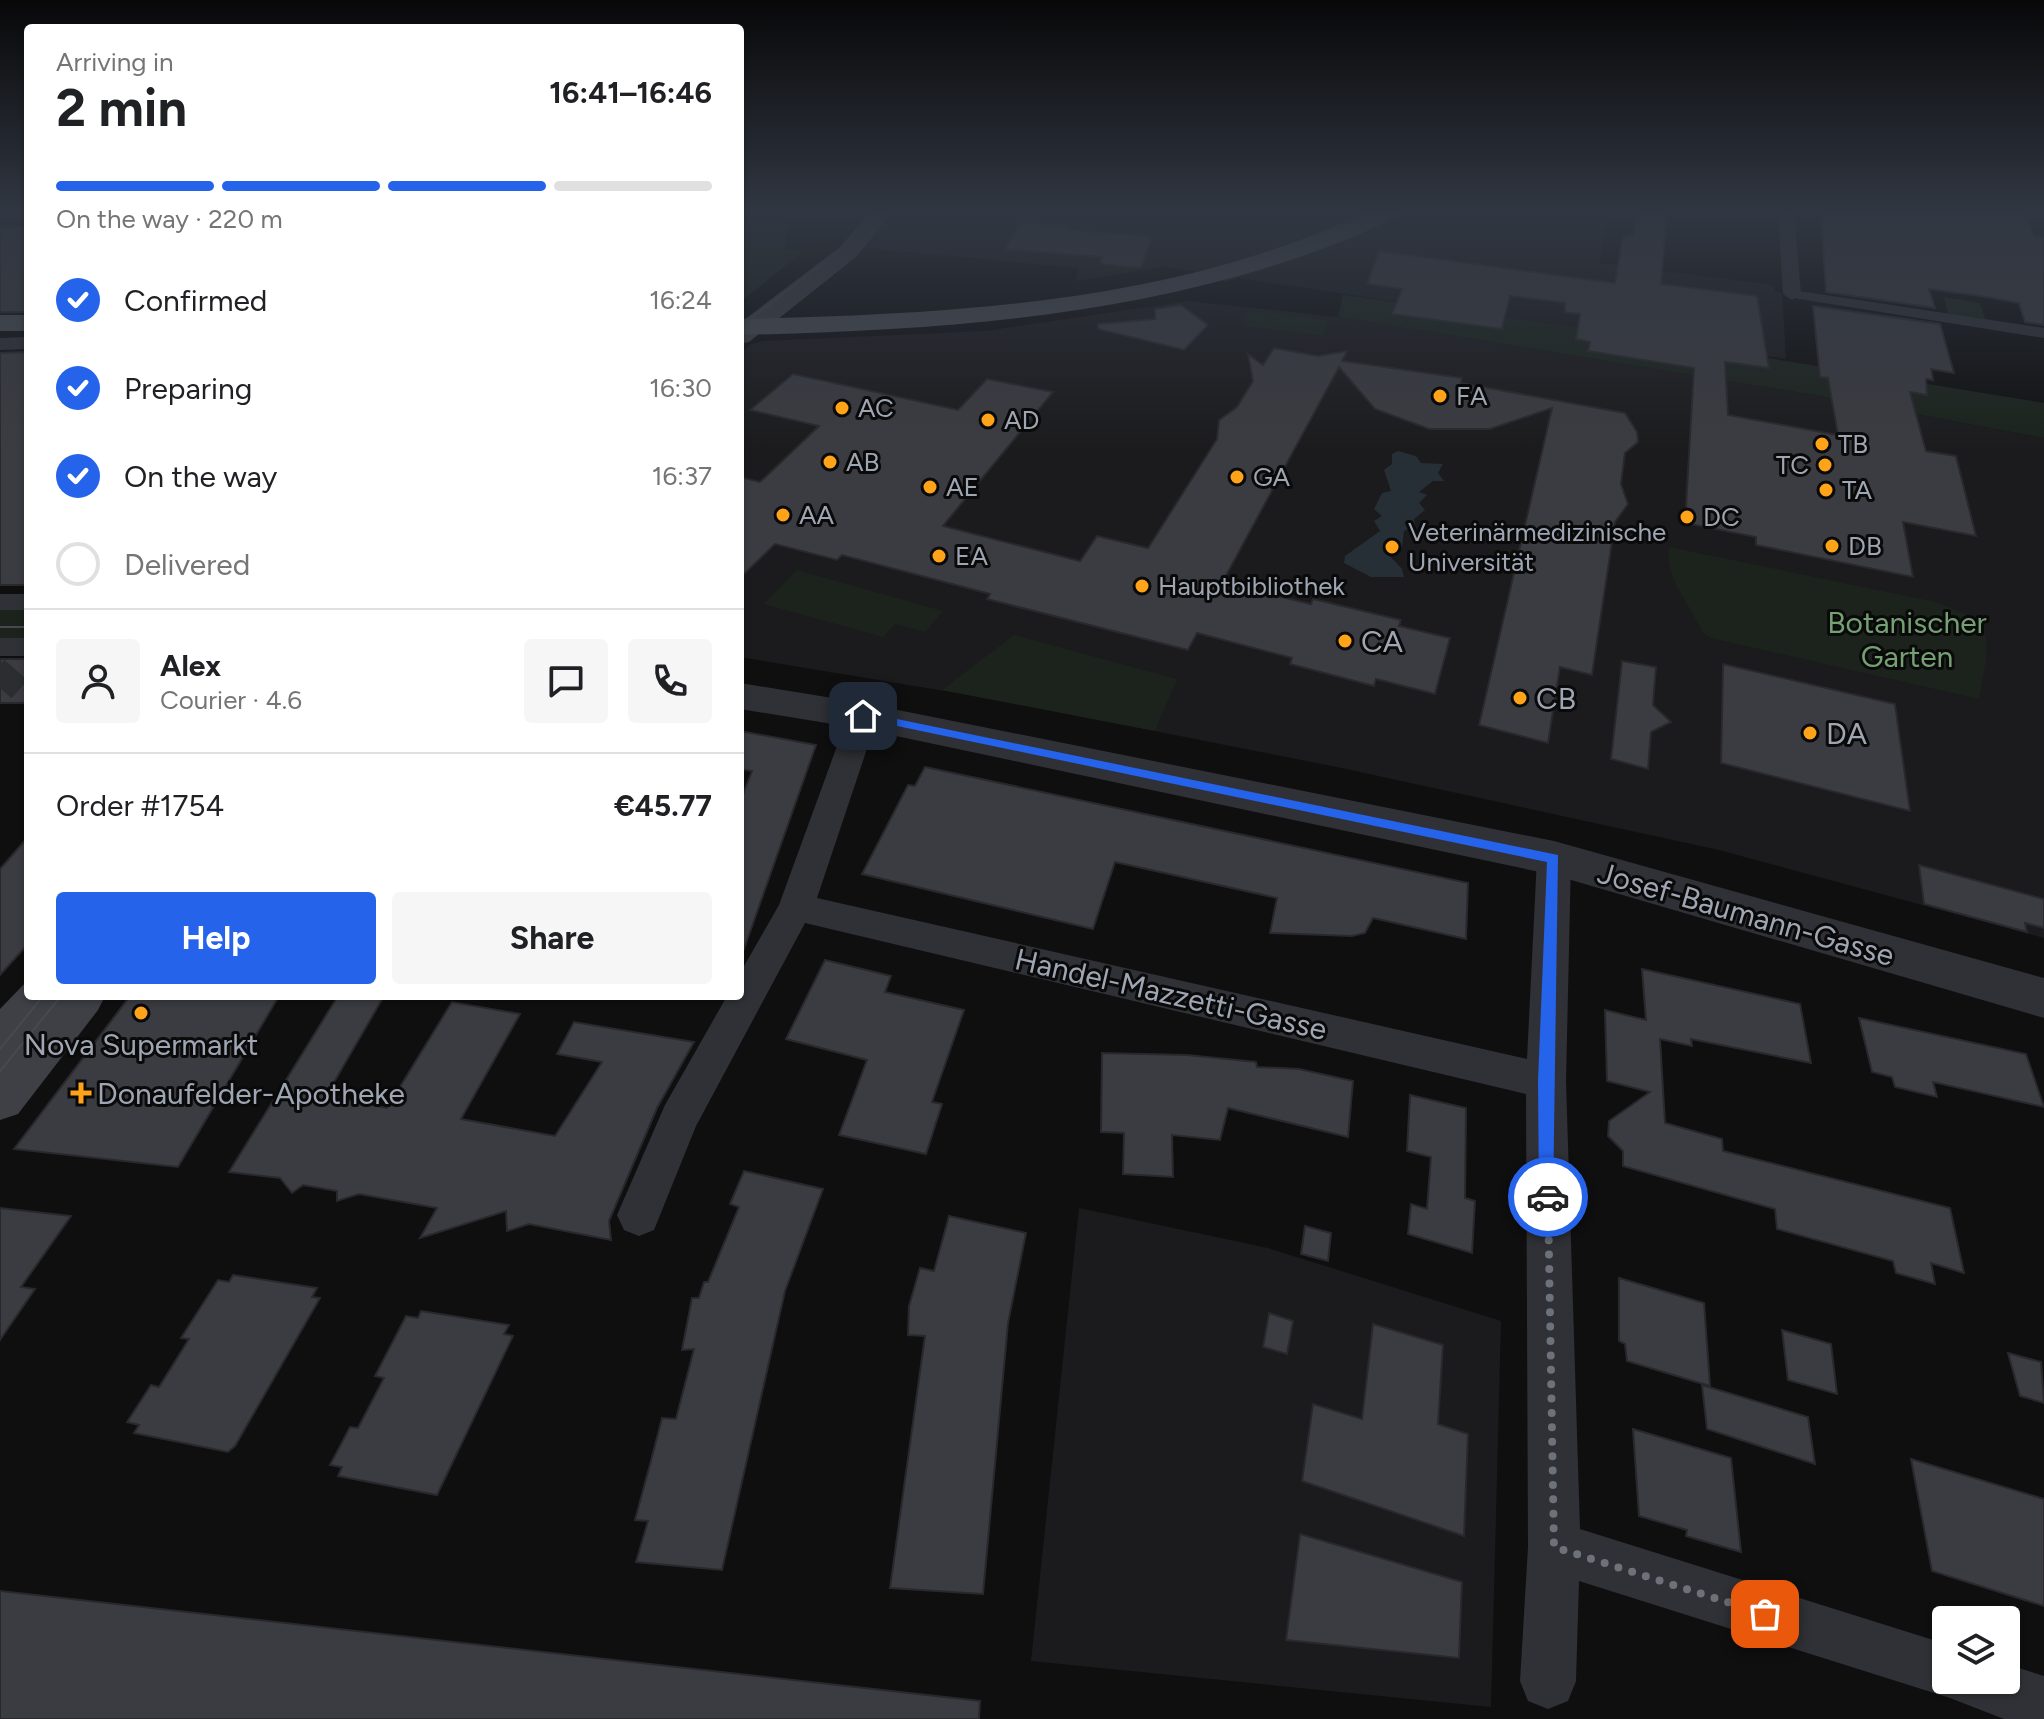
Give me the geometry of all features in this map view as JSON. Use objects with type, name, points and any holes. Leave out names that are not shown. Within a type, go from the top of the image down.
[{"type":"main road","points":[[746,322],[778,291]]},
{"type":"main road","points":[[746,322],[791,291]]},
{"type":"main road","points":[[746,322],[916,313],[1064,299],[1110,291]]},
{"type":"main road","points":[[746,322],[908,323],[1057,308],[1135,291]]},
{"type":"main road","points":[[0,323],[24,323]]},
{"type":"main road","points":[[0,332],[24,331]]},
{"type":"main road","points":[[0,1045],[37,1000]]},
{"type":"main road","points":[[0,1097],[78,1000]]},
{"type":"street","points":[[1792,294],[2044,333]]},
{"type":"street","points":[[0,344],[24,343]]},
{"type":"street","points":[[0,602],[24,602]]},
{"type":"street","name":"Josef-Baumann-Gasse","points":[[744,697],[863,716],[1554,858],[2044,998]]},
{"type":"street","points":[[639,1215],[679,1118],[796,907],[863,716]]},
{"type":"street","points":[[1548,1681],[1554,1547],[1546,1081],[1554,858]]},
{"type":"street","name":"Handel-Mazzetti-Gasse","points":[[796,907],[1546,1081]]},
{"type":"street","points":[[1554,1547],[1932,1668]]},
{"type":"street","points":[[2013,1694],[2044,1704]]},
{"type":"shaded area","points":[[1328,291],[1775,291],[1782,293],[1786,359]]},
{"type":"shaded area","name":"Veterinärmedizinische Universität","points":[[1188,301],[1338,317],[1814,395],[2044,438],[2044,938],[1719,850],[1332,766],[993,699],[744,658],[744,350],[763,341],[986,331]]},
{"type":"shaded area","points":[[1398,451],[1416,456],[1421,463],[1443,464],[1438,473],[1444,481],[1433,481],[1419,492],[1427,495],[1419,503],[1425,510],[1414,519],[1415,526],[1404,531],[1402,547],[1384,550],[1402,569],[1404,577],[1371,577],[1344,563],[1345,556],[1380,531],[1374,521],[1382,516],[1374,509],[1382,493],[1391,491],[1384,470],[1392,464],[1392,454]]},
{"type":"shaded area","points":[[1079,1208],[1268,1248],[1501,1321],[1491,1707],[1031,1661]]},
{"type":"green space","points":[[1343,295],[1596,330],[2044,403],[2044,438],[1814,395],[1338,317]]},
{"type":"green space","points":[[1944,297],[1980,303],[1986,322],[1949,317]]},
{"type":"green space","points":[[1249,310],[1328,320],[1324,336],[1243,326]]},
{"type":"green space","name":"Botanischer Garten","points":[[1669,547],[1936,602],[1957,610],[1981,627],[1986,637],[1986,662],[1979,699],[1711,638],[1703,633],[1674,580],[1668,558]]},
{"type":"green space","points":[[797,570],[943,611],[925,632],[895,624],[883,637],[764,604]]},
{"type":"green space","points":[[0,609],[24,609],[24,638],[0,638]]},
{"type":"green space","points":[[1014,635],[1177,679],[1155,731],[942,690]]},
{"type":"building","points":[[0,291],[24,291],[24,312],[0,312]]},
{"type":"building","points":[[1401,291],[1719,291],[1757,296],[1769,368],[1725,362],[1728,415],[1838,435],[1828,378],[1820,377],[1813,306],[1940,324],[1954,373],[1931,369],[1933,380],[1926,379],[1927,395],[1910,392],[1926,451],[1956,456],[1976,536],[1903,522],[1913,577],[1756,545],[1756,537],[1685,523],[1694,368],[1588,351],[1590,342],[1576,339],[1580,314],[1565,312],[1565,303],[1510,296],[1502,329],[1392,314]]},
{"type":"building","points":[[1930,291],[1935,308],[1826,292]]},
{"type":"building","points":[[1945,291],[2044,291],[2044,325],[2025,322],[2019,303]]},
{"type":"building","points":[[1181,305],[1208,325],[1184,350],[1098,329],[1098,324],[1155,319],[1155,309]]},
{"type":"building","points":[[1274,348],[1318,356],[1347,351],[1342,361],[1462,378],[1461,383],[1625,413],[1637,432],[1638,442],[1625,453],[1621,484],[1628,504],[1615,522],[1592,675],[1560,667],[1548,743],[1479,725],[1552,408],[1490,429],[1429,429],[1375,409],[1339,367],[1222,583],[1311,604],[1313,599],[1401,620],[1399,626],[1450,638],[1435,694],[1376,679],[1374,686],[1290,664],[1292,658],[1197,633],[1188,650],[987,599],[990,594],[842,555],[837,560],[775,544],[744,574],[744,478],[760,482],[819,426],[750,410],[793,374],[958,410],[987,379],[1053,392],[943,526],[1080,561],[1097,536],[1148,548],[1217,439],[1219,420],[1237,407],[1253,381],[1248,354],[1263,365]]},
{"type":"building","points":[[24,352],[24,585],[0,585],[0,353]]},
{"type":"building","points":[[0,659],[24,659],[24,703],[0,703]]},
{"type":"building","points":[[1622,661],[1656,667],[1653,705],[1671,722],[1651,732],[1648,769],[1611,759]]},
{"type":"building","name":"DA","points":[[1723,664],[1895,704],[1910,811],[1721,763]]},
{"type":"building","points":[[744,732],[816,745],[744,949],[744,792],[752,771],[744,770]]},
{"type":"building","points":[[925,767],[1468,883],[1466,939],[1373,918],[1365,933],[1352,936],[1270,933],[1277,898],[1115,862],[1093,929],[862,874],[908,785],[915,786]]},
{"type":"building","points":[[24,842],[24,948],[0,975],[0,869]]},
{"type":"building","points":[[1919,865],[2044,899],[2044,928],[2025,923],[2027,932],[1924,904]]},
{"type":"building","points":[[825,960],[891,976],[885,992],[964,1010],[932,1102],[942,1104],[926,1154],[839,1135],[867,1060],[786,1039]]},
{"type":"building","points":[[1642,969],[1800,1004],[1811,1063],[1691,1039],[1692,1046],[1660,1039],[1665,1123],[1722,1139],[1723,1151],[1950,1208],[1964,1273],[1931,1263],[1935,1284],[1896,1273],[1893,1261],[1777,1229],[1775,1209],[1623,1166],[1623,1151],[1608,1136],[1609,1121],[1650,1092],[1607,1081],[1605,1010],[1646,1020]]},
{"type":"building","points":[[127,1000],[277,1000],[178,1167],[14,1149]]},
{"type":"building","points":[[336,1000],[382,1000],[326,1096],[387,1108],[452,1002],[520,1014],[461,1119],[555,1136],[602,1062],[557,1054],[574,1022],[694,1042],[657,1108],[609,1221],[611,1240],[529,1224],[507,1231],[506,1211],[420,1238],[437,1208],[359,1194],[337,1201],[337,1191],[303,1185],[292,1193],[280,1178],[229,1172]]},
{"type":"building","points":[[1859,1018],[2026,1054],[2044,1107],[1933,1082],[1937,1097],[1895,1087],[1892,1077],[1872,1072]]},
{"type":"building","points":[[1102,1053],[1187,1055],[1256,1062],[1257,1067],[1299,1069],[1353,1081],[1348,1137],[1228,1108],[1220,1140],[1172,1135],[1173,1177],[1123,1174],[1124,1133],[1101,1132]]},
{"type":"building","points":[[1410,1095],[1466,1108],[1465,1198],[1475,1201],[1472,1253],[1408,1234],[1411,1204],[1427,1209],[1431,1157],[1407,1151]]},
{"type":"building","points":[[744,1171],[823,1189],[785,1291],[722,1570],[636,1562],[648,1521],[635,1520],[662,1418],[676,1419],[694,1349],[682,1350],[692,1298],[699,1298],[704,1282],[708,1282],[739,1207],[730,1204]]},
{"type":"building","points":[[0,1208],[71,1216],[21,1287],[35,1289],[0,1340]]},
{"type":"building","points":[[949,1216],[1026,1233],[1008,1323],[983,1594],[890,1588],[925,1336],[908,1335],[909,1306],[920,1268],[934,1271]]},
{"type":"building","points":[[1305,1226],[1331,1233],[1328,1261],[1301,1254]]},
{"type":"building","points":[[233,1275],[317,1288],[312,1297],[320,1298],[235,1446],[228,1452],[134,1433],[139,1425],[127,1422],[151,1385],[159,1387],[189,1339],[181,1338],[218,1280],[229,1282]]},
{"type":"building","points":[[1619,1278],[1704,1303],[1710,1386],[1627,1361],[1625,1344],[1619,1341]]},
{"type":"building","points":[[421,1311],[509,1325],[504,1334],[513,1336],[437,1495],[338,1476],[342,1467],[330,1465],[350,1427],[358,1428],[384,1378],[375,1376],[406,1316],[418,1318]]},
{"type":"building","points":[[1269,1313],[1293,1321],[1287,1354],[1263,1347]]},
{"type":"building","points":[[1373,1324],[1443,1345],[1438,1424],[1468,1434],[1464,1536],[1302,1481],[1313,1404],[1362,1419]]},
{"type":"building","points":[[1782,1330],[1831,1344],[1837,1394],[1788,1380]]},
{"type":"building","points":[[2008,1353],[2041,1362],[2044,1403],[2020,1396]]},
{"type":"building","points":[[1702,1385],[1808,1417],[1815,1464],[1707,1429]]},
{"type":"building","points":[[1633,1429],[1731,1458],[1741,1552],[1686,1536],[1687,1530],[1639,1516]]},
{"type":"building","points":[[1911,1459],[2044,1499],[2044,1606],[1932,1571]]},
{"type":"building","points":[[1300,1534],[1462,1582],[1459,1658],[1286,1640]]},
{"type":"building","points":[[0,1591],[980,1701],[979,1719],[0,1719]]},
{"type":"tunnel","points":[[0,688],[16,670]]},
{"type":"tram line","points":[[744,324],[787,291]]},
{"type":"tram line","points":[[0,627],[24,627]]},
{"type":"tram line","points":[[0,1049],[40,1000]]},
{"type":"tram line","points":[[0,1071],[58,1000]]},
{"type":"way so far","points":[[1548,1197],[1554,1547],[1765,1614]]},
{"type":"place","name":"FA","points":[[1440,396]]},
{"type":"place","name":"AC","points":[[842,408]]},
{"type":"place","name":"AD","points":[[988,420]]},
{"type":"place","name":"TB","points":[[1822,444]]},
{"type":"place","name":"AB","points":[[830,462]]},
{"type":"place","name":"TC","points":[[1825,465]]},
{"type":"place","name":"GA","points":[[1237,477]]},
{"type":"place","name":"AE","points":[[930,487]]},
{"type":"place","name":"TA","points":[[1826,490]]},
{"type":"place","name":"AA","points":[[783,515]]},
{"type":"place","name":"DC","points":[[1687,517]]},
{"type":"place","name":"DB","points":[[1832,546]]},
{"type":"place","name":"Veterinärmedizinische Universität","points":[[1392,547]]},
{"type":"place","name":"EA","points":[[939,556]]},
{"type":"place","name":"Hauptbibliothek","points":[[1142,586]]},
{"type":"place","name":"CA","points":[[1345,641]]},
{"type":"place","name":"CB","points":[[1520,698]]},
{"type":"place","name":"DA","points":[[1810,733]]},
{"type":"place","name":"Nova Supermarkt","points":[[141,1013]]},
{"type":"place","name":"Donaufelder-Apotheke","points":[[81,1093]]},
{"type":"route","points":[[863,716],[1554,858],[1546,1081],[1548,1197]]}]
